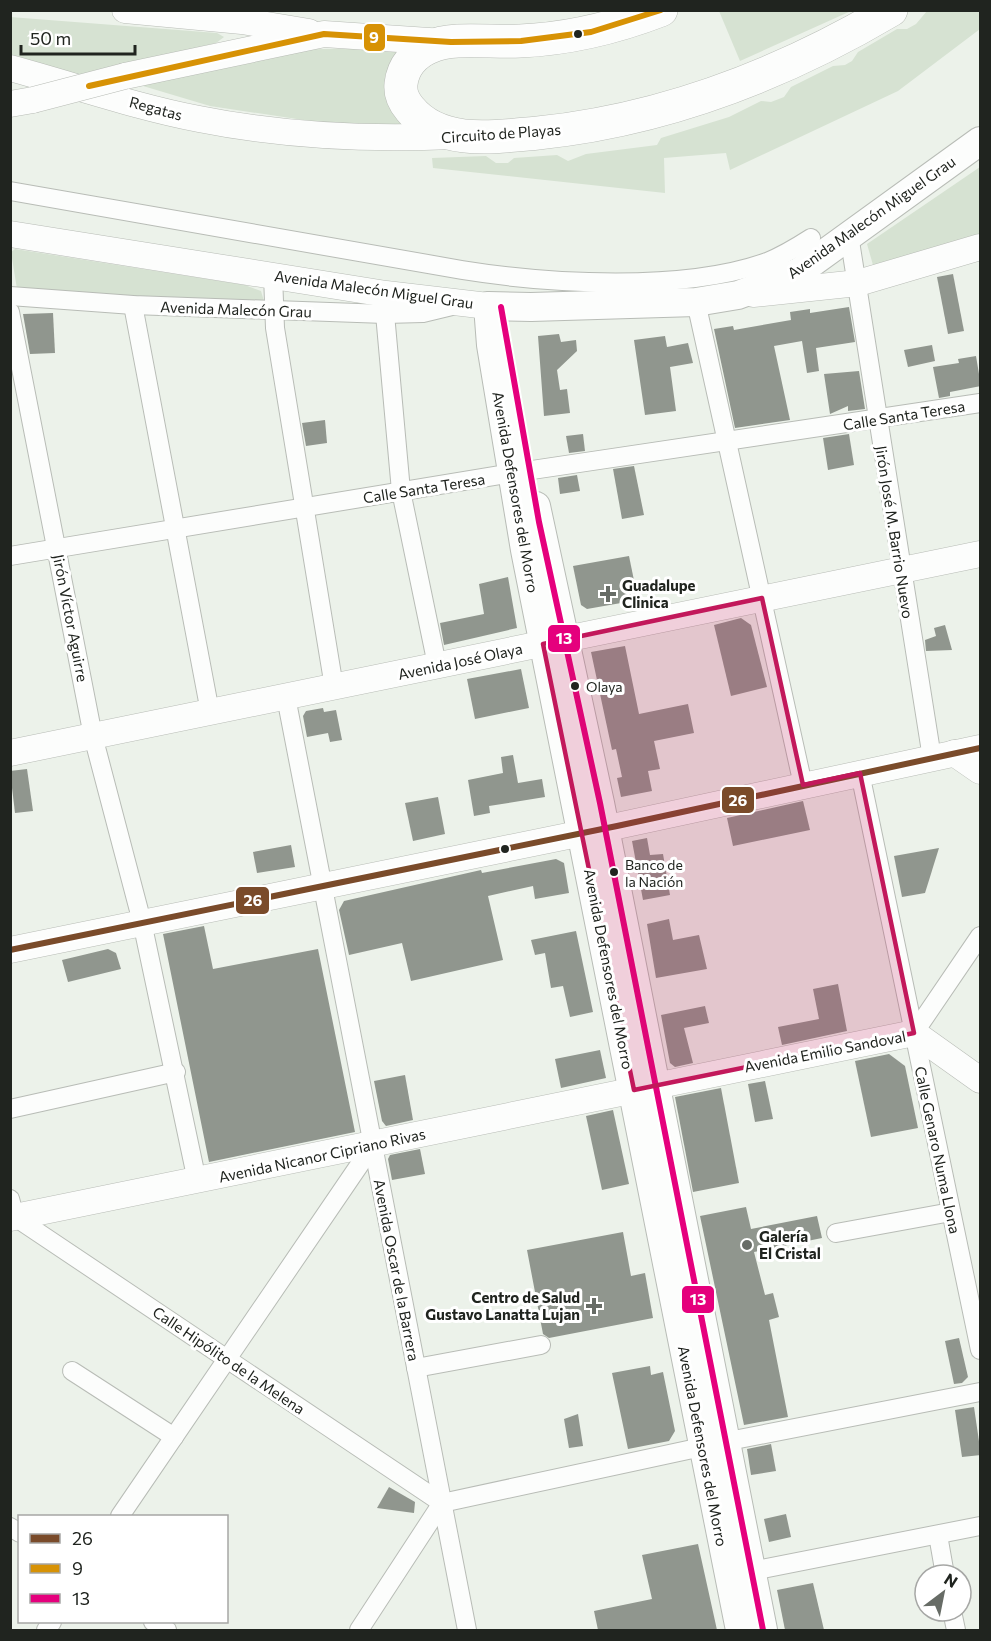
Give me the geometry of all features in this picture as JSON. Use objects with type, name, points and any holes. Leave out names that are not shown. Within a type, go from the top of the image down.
[{"type":"highway","points":[[459,136],[437,129],[417,118],[404,103],[401,86],[404,69],[416,54],[433,45],[451,42],[521,41],[591,32],[661,10]]},
{"type":"highway","name":"Circuito de Playas","points":[[459,136],[561,129],[607,123],[682,102],[754,80],[834,44],[891,10]]},
{"type":"main road","name":"Avenida Malecón Miguel Grau","points":[[495,307],[696,302],[738,295],[799,272],[981,141]]},
{"type":"main road","name":"Avenida Defensores del Morro","points":[[495,307],[491,345],[521,472],[715,1445],[740,1630]]},
{"type":"main road","name":"Avenida Defensores del Morro","points":[[715,1445],[752,1571],[763,1630]]},
{"type":"street","points":[[125,10],[242,21],[324,34],[451,42]]},
{"type":"street","points":[[22,102],[125,76],[324,34]]},
{"type":"street","name":"Regatas","points":[[10,68],[197,119]]},
{"type":"street","name":"Circuito de Playas","points":[[197,119],[262,130],[326,136],[393,139],[459,136]]},
{"type":"street","points":[[10,191],[484,273],[532,279],[608,282],[683,279],[767,262],[811,238]]},
{"type":"street","name":"Avenida Malecón Miguel Grau","points":[[10,234],[387,294],[495,307]]},
{"type":"street","name":"Jirón José M. Barrio Nuevo","points":[[849,235],[900,569],[943,755]]},
{"type":"street","points":[[738,295],[858,283],[981,247]]},
{"type":"street","points":[[273,275],[274,311],[334,687]]},
{"type":"street","name":"Avenida Malecón Grau","points":[[10,296],[274,311],[385,314],[423,313],[459,303]]},
{"type":"street","points":[[696,302],[803,785]]},
{"type":"street","points":[[133,304],[210,712]]},
{"type":"street","name":"Jirón Víctor Aguirre","points":[[10,312],[58,547],[93,736],[142,922],[176,1072],[197,1180]]},
{"type":"street","points":[[385,314],[401,491],[437,665]]},
{"type":"street","name":"Calle Santa Teresa","points":[[10,556],[521,472],[981,403]]},
{"type":"street","name":"Avenida José Olaya","points":[[10,753],[981,554]]},
{"type":"street","name":"Avenida Oscar de la Barrera","points":[[286,697],[467,1630]]},
{"type":"street","points":[[10,950],[981,748]]},
{"type":"street","points":[[943,755],[981,771]]},
{"type":"street","name":"Calle Genaro Numa Llona","points":[[860,773],[981,1350]]},
{"type":"street","points":[[914,1033],[981,936]]},
{"type":"street","name":"Avenida Emilio Sandoval","points":[[645,1088],[914,1033],[981,1080]]},
{"type":"street","points":[[10,1109],[176,1072]]},
{"type":"street","name":"Avenida Nicanor Cipriano Rivas","points":[[12,1215],[373,1145],[645,1088]]},
{"type":"street","points":[[121,1515],[373,1145]]},
{"type":"street","points":[[836,1233],[951,1212]]},
{"type":"street","name":"Calle Hipólito de la Melena","points":[[12,1215],[442,1503]]},
{"type":"street","points":[[416,1368],[541,1345]]},
{"type":"street","points":[[72,1371],[174,1437]]},
{"type":"street","points":[[359,1630],[442,1503],[981,1392]]},
{"type":"street","points":[[752,1571],[981,1526]]},
{"type":"street","points":[[938,1535],[943,1563]]},
{"type":"highlighted area","points":[[762,598],[803,785],[860,773],[914,1033],[634,1090],[543,644]]},
{"type":"green space","points":[[719,11],[851,11],[740,61]]},
{"type":"green space","points":[[927,11],[980,11],[980,29],[898,91],[730,170],[726,153],[664,158],[665,193],[433,168],[432,158],[486,156],[496,163],[508,163],[514,158],[557,155],[568,161],[586,154],[657,145],[661,138],[729,117],[761,101],[771,102],[784,97],[791,87],[833,66],[845,65],[852,61],[858,52],[897,29],[907,29],[916,24]]},
{"type":"green space","points":[[10,17],[217,33],[224,37],[216,43],[71,77],[11,62]]},
{"type":"green space","points":[[411,47],[421,128],[310,121],[210,106],[133,83],[281,50]]},
{"type":"green space","points":[[980,167],[980,237],[873,265],[867,244]]},
{"type":"green space","points":[[15,249],[245,285],[261,291],[264,301],[261,306],[17,289],[11,252]]},
{"type":"building","points":[[953,274],[964,331],[948,334],[937,277]]},
{"type":"building","points":[[849,307],[855,342],[816,348],[819,371],[807,373],[802,341],[774,346],[790,420],[735,428],[714,329],[733,326],[734,330],[791,320],[790,312],[810,309],[810,313]]},
{"type":"building","points":[[53,313],[55,353],[30,354],[23,314]]},
{"type":"building","points":[[559,334],[561,342],[576,340],[577,351],[557,370],[560,390],[567,389],[570,413],[544,416],[538,336]]},
{"type":"building","points":[[665,336],[667,347],[688,343],[693,363],[670,367],[676,411],[645,415],[634,340]]},
{"type":"building","points":[[932,345],[935,361],[908,367],[904,350]]},
{"type":"building","points":[[976,356],[981,386],[950,392],[950,396],[939,398],[933,367],[959,363],[958,359]]},
{"type":"building","points":[[859,371],[865,409],[848,411],[848,406],[830,414],[824,374]]},
{"type":"building","points":[[325,420],[327,443],[306,446],[302,423]]},
{"type":"building","points":[[583,434],[585,451],[569,453],[566,436]]},
{"type":"building","points":[[849,434],[854,465],[828,470],[823,438]]},
{"type":"building","points":[[634,466],[644,515],[622,519],[613,469]]},
{"type":"building","points":[[577,475],[580,491],[560,494],[558,478]]},
{"type":"building","points":[[629,556],[638,600],[587,609],[581,605],[573,566]]},
{"type":"building","points":[[508,577],[517,628],[444,645],[440,623],[484,614],[479,584]]},
{"type":"building","points":[[741,618],[751,625],[767,687],[731,696],[714,625]]},
{"type":"building","points":[[945,625],[952,650],[926,651],[925,640],[936,636],[934,628]]},
{"type":"building","points":[[625,646],[639,714],[688,704],[694,733],[654,741],[660,769],[648,771],[652,791],[621,797],[617,778],[622,777],[616,749],[612,750],[591,652]]},
{"type":"building","points":[[521,669],[529,708],[475,719],[467,679]]},
{"type":"building","points":[[323,708],[324,712],[336,710],[342,740],[330,742],[328,733],[307,737],[303,716],[306,711]]},
{"type":"building","points":[[513,755],[518,783],[542,779],[545,797],[489,806],[490,813],[474,816],[468,780],[503,773],[501,757]]},
{"type":"building","points":[[27,769],[33,811],[15,813],[10,771]]},
{"type":"building","points":[[438,797],[445,834],[413,841],[405,803]]},
{"type":"building","points":[[803,801],[810,830],[733,846],[727,818]]},
{"type":"building","points":[[647,838],[650,855],[663,854],[670,895],[643,900],[632,841]]},
{"type":"building","points":[[291,845],[295,867],[257,873],[253,852]]},
{"type":"building","points":[[939,848],[925,893],[902,897],[894,856]]},
{"type":"building","points":[[556,859],[564,863],[569,893],[535,899],[533,886],[488,896],[503,960],[411,981],[402,943],[349,955],[339,910],[344,901],[481,870],[482,873]]},
{"type":"building","points":[[669,919],[673,940],[699,935],[707,969],[656,978],[647,924]]},
{"type":"building","points":[[204,926],[213,969],[318,949],[355,1132],[209,1162],[163,934]]},
{"type":"building","points":[[576,931],[593,1012],[570,1017],[563,986],[551,988],[545,953],[535,955],[531,940]]},
{"type":"building","points":[[108,949],[116,953],[121,969],[68,982],[62,960]]},
{"type":"building","points":[[838,984],[847,1031],[782,1045],[778,1027],[819,1019],[813,989]]},
{"type":"building","points":[[705,1006],[709,1023],[684,1028],[693,1063],[675,1067],[670,1063],[661,1015]]},
{"type":"building","points":[[600,1050],[606,1078],[561,1088],[555,1059]]},
{"type":"building","points":[[889,1054],[905,1066],[918,1128],[871,1137],[855,1061]]},
{"type":"building","points":[[405,1075],[413,1120],[386,1126],[382,1121],[374,1081]]},
{"type":"building","points":[[765,1081],[773,1119],[755,1122],[748,1084]]},
{"type":"building","points":[[721,1088],[739,1183],[693,1192],[675,1097]]},
{"type":"building","points":[[613,1110],[629,1184],[602,1190],[586,1116]]},
{"type":"building","points":[[420,1149],[425,1174],[392,1180],[388,1159],[390,1155]]},
{"type":"building","points":[[746,1207],[751,1229],[817,1216],[822,1238],[754,1252],[765,1295],[773,1293],[779,1317],[769,1320],[788,1417],[744,1425],[700,1216]]},
{"type":"building","points":[[623,1232],[631,1276],[645,1273],[653,1318],[549,1338],[543,1334],[527,1250]]},
{"type":"building","points":[[959,1338],[968,1377],[962,1383],[954,1384],[945,1341]]},
{"type":"building","points":[[650,1366],[651,1375],[663,1372],[675,1431],[669,1441],[628,1449],[612,1373]]},
{"type":"building","points":[[974,1407],[981,1455],[962,1457],[955,1410]]},
{"type":"building","points":[[578,1414],[583,1446],[569,1448],[564,1419]]},
{"type":"building","points":[[771,1444],[776,1471],[751,1475],[747,1449]]},
{"type":"building","points":[[389,1487],[415,1502],[414,1513],[377,1508]]},
{"type":"building","points":[[786,1514],[791,1537],[769,1542],[764,1519]]},
{"type":"building","points":[[698,1544],[717,1630],[598,1630],[594,1611],[652,1599],[642,1555]]},
{"type":"building","points":[[813,1583],[824,1630],[785,1630],[777,1590]]},
{"type":"transit line","name":"9","points":[[89,86],[324,34],[451,42],[521,41],[591,32],[661,10]]},
{"type":"transit line","name":"13","points":[[501,307],[539,522],[600,803],[763,1630]]},
{"type":"transit line","name":"26","points":[[10,950],[617,826],[980,748]]},
{"type":"place","name":"Guadalupe Clinica","points":[[608,594]]},
{"type":"place","name":"Olaya","points":[[575,686]]},
{"type":"place","name":"Banco de la Nación","points":[[614,872]]},
{"type":"place","name":"Galería El Cristal","points":[[747,1245]]},
{"type":"place","name":"Centro de Salud Gustavo Lanatta Lujan","points":[[594,1306]]}]
